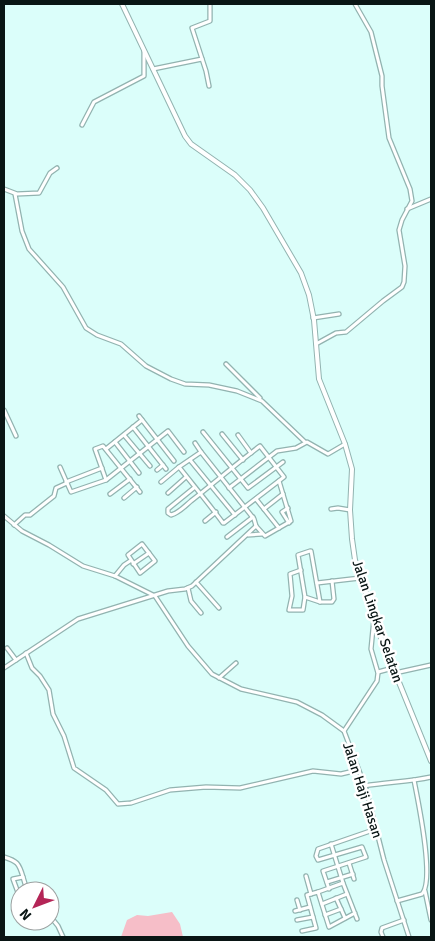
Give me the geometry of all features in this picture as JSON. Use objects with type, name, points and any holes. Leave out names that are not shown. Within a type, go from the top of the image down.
[{"type":"street","name":"Jalan Lingkar Selatan","points":[[122,4],[177,122],[191,144],[235,175],[250,190],[298,266],[309,295],[319,379],[345,444],[352,469],[350,510],[352,539],[360,578],[393,668],[431,761]]},
{"type":"street","points":[[208,86],[202,58],[192,28],[210,21],[210,4]]},
{"type":"street","points":[[316,344],[336,333],[346,332],[402,287],[405,266],[399,230],[412,200],[410,189],[389,138],[382,76],[370,29],[355,4]]},
{"type":"street","points":[[82,125],[94,102],[144,76],[144,49]]},
{"type":"street","points":[[152,70],[202,58]]},
{"type":"street","points":[[4,189],[15,194],[39,193],[50,173],[57,168]]},
{"type":"street","points":[[15,194],[22,231],[29,248],[63,287],[86,328],[97,335],[121,344],[146,366],[171,379],[185,384],[209,385],[236,391],[262,401]]},
{"type":"street","points":[[407,210],[431,199]]},
{"type":"street","points":[[313,318],[339,314]]},
{"type":"street","points":[[226,364],[306,442],[328,454],[345,444]]},
{"type":"street","points":[[4,410],[16,436]]},
{"type":"street","points":[[139,416],[174,461]]},
{"type":"street","points":[[106,449],[142,420]]},
{"type":"street","points":[[133,427],[166,469]]},
{"type":"street","points":[[60,467],[71,492],[106,480],[168,432],[184,452]]},
{"type":"street","points":[[203,432],[249,488],[282,462]]},
{"type":"street","points":[[222,434],[243,460]]},
{"type":"street","points":[[124,435],[150,466]]},
{"type":"street","points":[[238,435],[251,453]]},
{"type":"street","points":[[114,442],[139,473]]},
{"type":"street","points":[[229,488],[277,451],[296,448],[306,442]]},
{"type":"street","points":[[195,443],[253,518],[262,534]]},
{"type":"street","points":[[106,480],[95,449],[103,446],[140,492]]},
{"type":"street","points":[[179,467],[186,477],[195,487],[200,494],[216,512],[224,523],[284,476],[260,446],[210,485],[200,494],[175,514],[168,513],[168,509],[195,487]]},
{"type":"street","points":[[161,482],[201,452]]},
{"type":"street","points":[[190,460],[235,515]]},
{"type":"street","points":[[157,470],[163,465]]},
{"type":"street","points":[[14,525],[54,496],[56,488],[66,482],[102,468]]},
{"type":"street","points":[[168,493],[186,477]]},
{"type":"street","points":[[110,494],[130,479]]},
{"type":"street","points":[[247,535],[262,534],[266,536],[292,520],[278,482]]},
{"type":"street","points":[[124,498],[137,487]]},
{"type":"street","points":[[264,509],[283,494]]},
{"type":"street","points":[[186,495],[191,501]]},
{"type":"street","points":[[256,499],[279,528]]},
{"type":"street","points":[[288,508],[282,512],[289,523]]},
{"type":"street","points":[[331,509],[350,510]]},
{"type":"street","points":[[205,521],[216,512]]},
{"type":"street","points":[[4,516],[14,525],[83,566],[115,576],[155,596]]},
{"type":"street","points":[[227,536],[253,518]]},
{"type":"street","points":[[4,668],[78,619],[168,591],[188,588],[256,526]]},
{"type":"street","points":[[142,544],[149,553],[155,562],[140,573],[128,555],[142,544]]},
{"type":"street","points":[[301,570],[290,574],[292,596],[289,610],[303,610],[305,597],[301,570],[298,555],[310,551],[320,602]]},
{"type":"street","points":[[115,576],[124,565],[149,553]]},
{"type":"street","points":[[317,583],[360,578]]},
{"type":"street","points":[[305,597],[320,602],[332,602],[334,600],[332,581]]},
{"type":"street","points":[[196,582],[219,608]]},
{"type":"street","points":[[188,588],[191,601],[201,613]]},
{"type":"street","name":"Jalan Haji Hasan","points":[[155,596],[194,654],[212,674],[241,689],[297,702],[322,715],[344,731],[364,786],[397,901],[410,937]]},
{"type":"street","points":[[344,731],[377,681],[378,672],[371,650],[374,618]]},
{"type":"street","points":[[7,648],[16,660]]},
{"type":"street","points":[[26,653],[32,668],[49,690],[53,714],[64,736],[74,768],[106,790],[118,804],[131,803],[170,790],[206,787],[240,788],[313,771],[341,774],[358,770]]},
{"type":"street","points":[[219,678],[236,663]]},
{"type":"street","points":[[395,673],[431,666]]},
{"type":"street","points":[[378,672],[393,668]]},
{"type":"street","points":[[364,786],[431,777]]},
{"type":"street","points":[[414,780],[425,851],[427,877],[425,890],[431,920]]},
{"type":"street","points":[[329,888],[323,871],[365,858],[362,847],[320,861],[317,860],[316,856],[318,849],[376,829]]},
{"type":"street","points":[[330,844],[357,919]]},
{"type":"street","points":[[4,857],[18,864],[24,881]]},
{"type":"street","points":[[349,863],[354,879]]},
{"type":"street","points":[[327,882],[352,874]]},
{"type":"street","points":[[15,881],[14,879],[23,876]]},
{"type":"street","points":[[306,876],[312,894]]},
{"type":"street","points":[[302,931],[316,928],[307,896],[343,883]]},
{"type":"street","points":[[397,901],[422,894],[425,890]]},
{"type":"street","points":[[318,892],[328,926],[331,927],[355,913]]},
{"type":"street","points":[[322,904],[347,894]]},
{"type":"street","points":[[336,898],[345,918]]},
{"type":"street","points":[[297,900],[300,910]]},
{"type":"street","points":[[295,911],[310,907]]},
{"type":"street","points":[[325,914],[341,909]]},
{"type":"street","points":[[297,920],[313,916]]},
{"type":"street","points":[[383,937],[382,928],[404,920]]},
{"type":"shaded area","points":[[172,912],[180,924],[183,937],[121,937],[127,920],[137,915],[148,916]]}]
